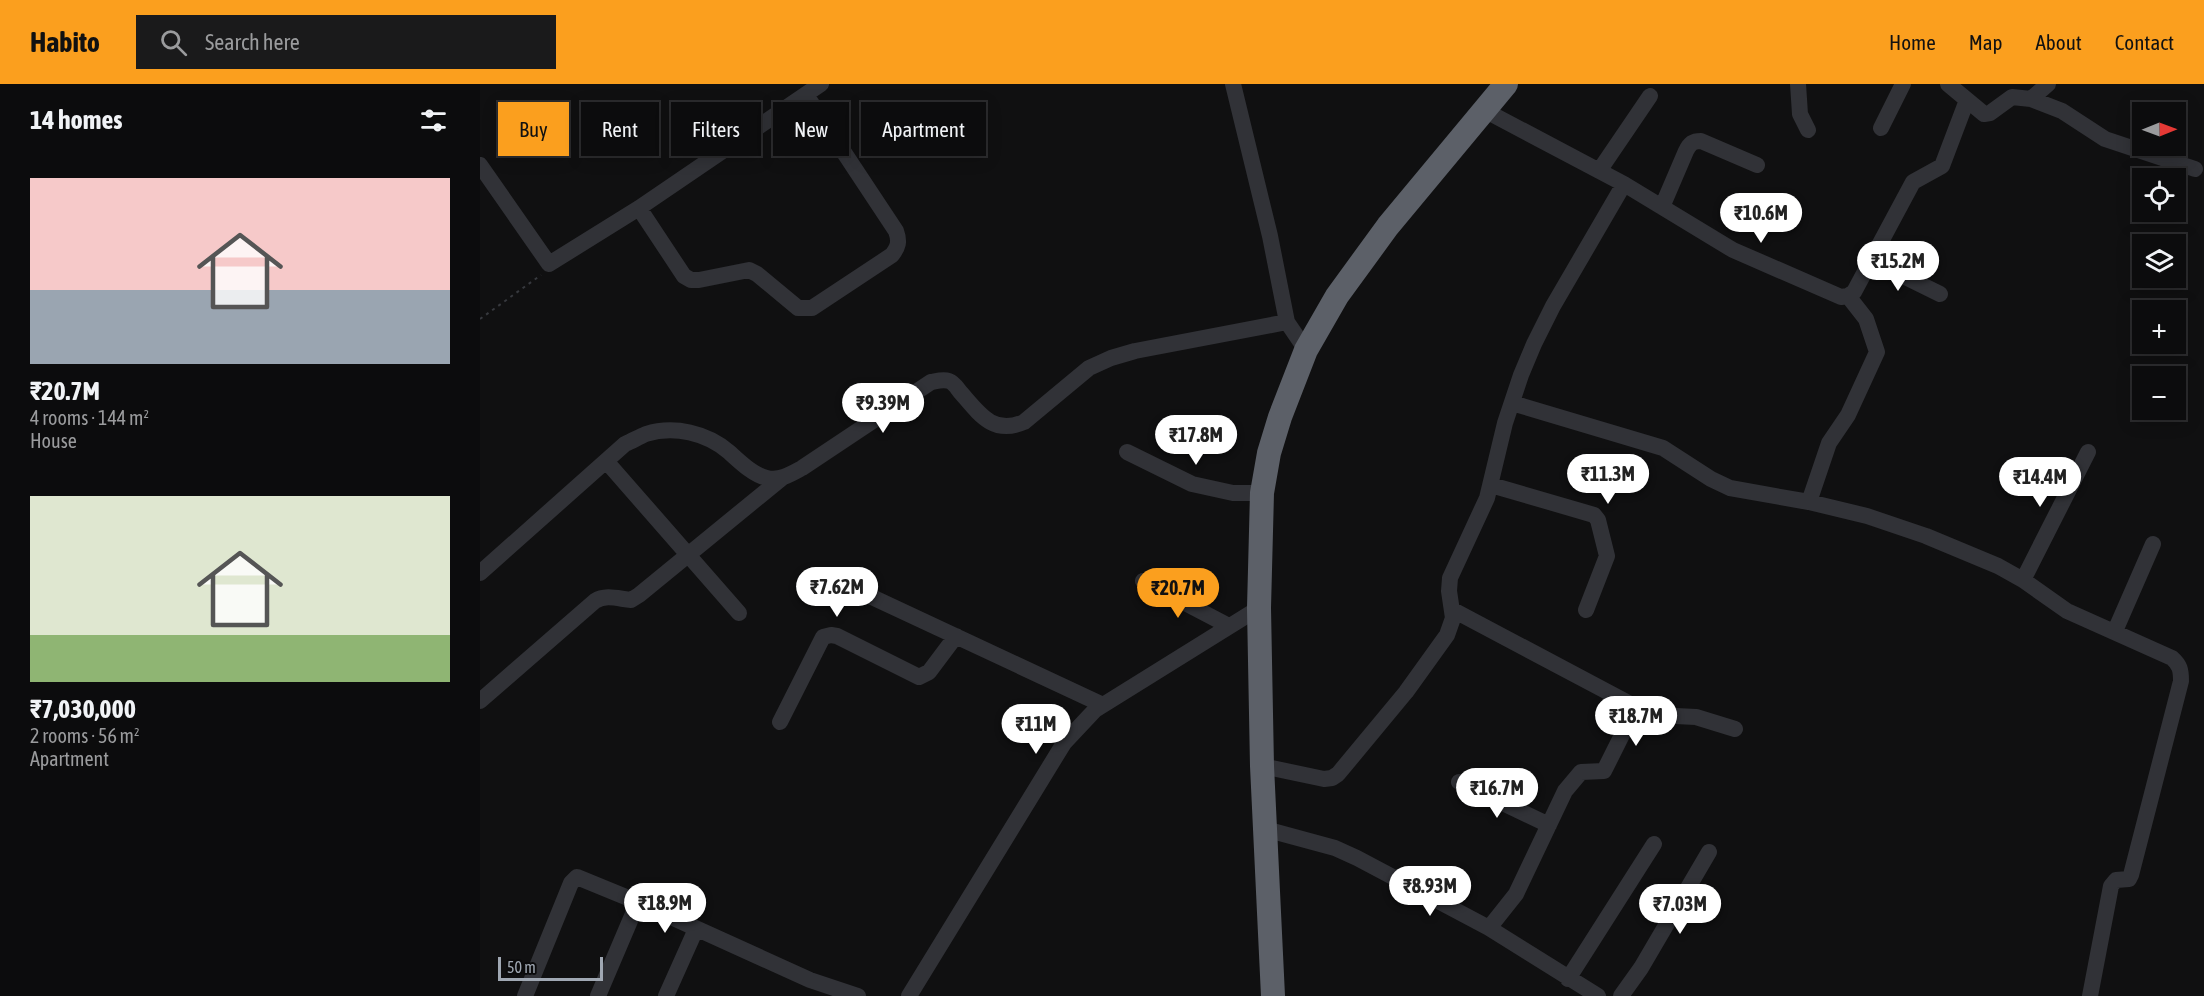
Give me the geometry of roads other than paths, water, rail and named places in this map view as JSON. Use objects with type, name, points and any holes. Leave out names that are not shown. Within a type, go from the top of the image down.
[{"type":"highway","points":[[1273,996],[1262,765],[1259,608],[1262,493],[1269,453],[1280,417],[1306,350],[1337,296],[1356,268],[1506,84]]},
{"type":"street","points":[[480,165],[549,264],[639,208],[821,84]]},
{"type":"street","points":[[1233,84],[1270,236],[1287,322],[1306,350]]},
{"type":"street","points":[[1798,84],[1800,114],[1808,130]]},
{"type":"street","points":[[1881,128],[1903,84]]},
{"type":"street","points":[[1948,84],[1966,94],[1984,114],[1990,113],[2012,97],[2031,99],[2062,111],[2105,139],[2195,169]]},
{"type":"street","points":[[2031,99],[2048,84]]},
{"type":"street","points":[[1484,110],[1624,184],[1733,250],[1835,295],[1848,296],[1854,292],[1914,182],[1942,166],[1966,94]]},
{"type":"street","points":[[639,208],[684,276],[699,280],[749,270],[798,308],[812,308],[892,255],[898,247],[899,239],[896,231],[806,95]]},
{"type":"street","points":[[1599,171],[1650,96]]},
{"type":"street","points":[[1662,207],[1689,144],[1694,141],[1701,141],[1757,165]]},
{"type":"street","points":[[1262,765],[1324,779],[1338,774],[1413,682],[1447,635],[1453,610],[1449,591],[1450,578],[1477,524],[1491,485],[1505,423],[1521,375],[1553,306],[1624,184]]},
{"type":"street","points":[[1871,260],[1940,294]]},
{"type":"street","points":[[1809,502],[1829,443],[1848,415],[1876,352],[1866,319],[1848,296]]},
{"type":"street","points":[[480,701],[595,601],[601,597],[631,600],[782,478],[802,468],[931,382],[942,379],[952,382],[983,418],[993,424],[1013,427],[1024,422],[1089,368],[1111,358],[1134,351],[1287,322]]},
{"type":"street","points":[[1512,403],[1663,448],[1711,479],[1730,488],[1809,502],[1898,525],[1998,566],[2023,579],[2062,607],[2172,658],[2178,663],[2181,670],[2181,681],[2132,875],[2129,879],[2116,880],[2111,886],[2090,996]]},
{"type":"street","points":[[480,573],[625,444],[646,434],[666,430],[705,436],[723,446],[757,474],[767,478],[782,478]]},
{"type":"street","points":[[2023,579],[2088,452]]},
{"type":"street","points":[[1127,453],[1192,484],[1233,493],[1262,493]]},
{"type":"street","points":[[606,461],[740,612]]},
{"type":"street","points":[[1491,485],[1594,515],[1598,520],[1607,556],[1586,610]]},
{"type":"street","points":[[2115,631],[2153,544]]},
{"type":"street","points":[[1143,581],[1229,626]]},
{"type":"street","points":[[844,585],[1103,705]]},
{"type":"street","points":[[909,996],[1064,743],[1077,727],[1103,705],[1259,608]]},
{"type":"street","points":[[1453,610],[1636,707],[1655,715],[1696,717],[1735,729]]},
{"type":"street","points":[[780,722],[823,637],[827,635],[837,636],[919,677],[929,672],[956,636]]},
{"type":"street","points":[[1489,928],[1522,884],[1565,791],[1581,772],[1604,771],[1636,707]]},
{"type":"street","points":[[1459,782],[1549,825]]},
{"type":"street","points":[[1265,829],[1335,848],[1489,928],[1598,996]]},
{"type":"street","points":[[1568,979],[1654,844]]},
{"type":"street","points":[[1621,996],[1641,968],[1708,852]]},
{"type":"street","points":[[525,996],[574,879],[580,878],[810,980],[858,996]]},
{"type":"street","points":[[598,996],[638,902]]},
{"type":"street","points":[[666,996],[696,929]]}]
